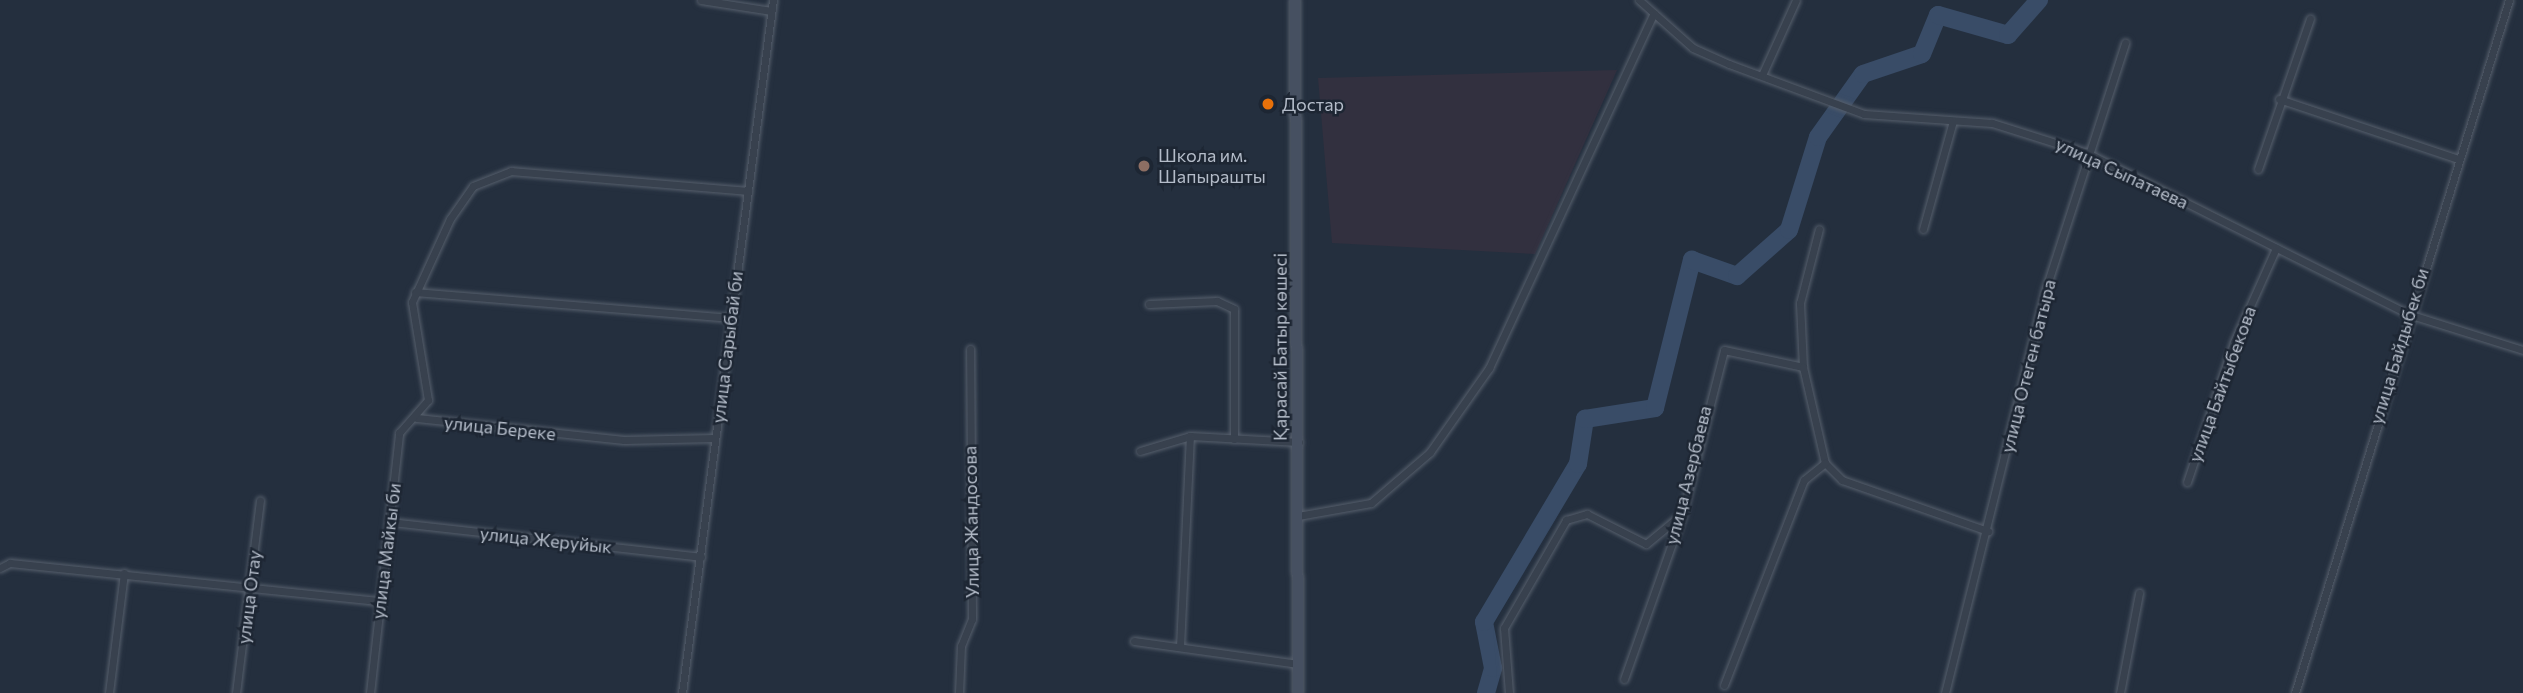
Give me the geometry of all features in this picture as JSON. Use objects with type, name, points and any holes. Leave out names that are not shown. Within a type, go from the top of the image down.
[{"type":"main road","name":"Қарасай Батыр көшесі","points":[[1295,0],[1298,693]]},
{"type":"street","points":[[701,0],[771,11]]},
{"type":"street","name":"улица Сарыбай би","points":[[682,693],[773,0]]},
{"type":"street","name":"улица Сыпатаева","points":[[1639,0],[1693,48],[1804,93],[1851,110],[2013,127],[2087,153],[2408,314],[2523,350]]},
{"type":"street","points":[[1762,75],[1796,0]]},
{"type":"street","name":"улица Байдыбек би","points":[[2295,693],[2408,314],[2509,0]]},
{"type":"street","points":[[1298,516],[1371,503],[1430,452],[1489,368],[1654,13]]},
{"type":"street","points":[[2258,169],[2279,99],[2310,19]]},
{"type":"street","name":"улица Отеген батыра","points":[[1945,693],[1988,531],[2045,291],[2124,43]]},
{"type":"street","points":[[2279,99],[2458,159]]},
{"type":"street","points":[[1923,229],[1953,121]]},
{"type":"street","name":"улица Береке","points":[[715,438],[624,440],[417,418],[428,400],[412,306],[415,292],[457,208],[473,186],[500,172],[748,191]]},
{"type":"street","points":[[1819,229],[1800,303],[1802,367],[1825,463],[1842,480],[1988,531]]},
{"type":"street","name":"улица Байтыбекова","points":[[2187,482],[2234,342],[2276,248]]},
{"type":"street","points":[[415,292],[731,318]]},
{"type":"street","points":[[1149,304],[1217,301],[1234,309],[1234,439]]},
{"type":"street","name":"Улица Жандосова","points":[[959,693],[961,646],[972,619],[970,349]]},
{"type":"street","name":"улица Азербаева","points":[[1624,680],[1682,515],[1724,349],[1802,367]]},
{"type":"street","name":"улица Майкы би","points":[[370,693],[378,601],[391,522],[399,433],[417,418]]},
{"type":"street","points":[[1140,451],[1189,436],[1298,442]]},
{"type":"street","points":[[1180,647],[1189,436]]},
{"type":"street","points":[[1724,685],[1804,481],[1825,463]]},
{"type":"street","name":"улица Отау","points":[[236,693],[260,500]]},
{"type":"street","points":[[1509,693],[1504,628],[1566,520],[1587,514],[1646,544],[1682,515]]},
{"type":"street","name":"улица Жеруйык","points":[[391,522],[701,557]]},
{"type":"street","points":[[1,567],[124,573],[378,601]]},
{"type":"street","points":[[109,693],[124,573]]},
{"type":"street","points":[[2120,693],[2139,593]]},
{"type":"street","points":[[1134,641],[1298,664]]},
{"type":"shaded area","points":[[1617,70],[1535,254],[1332,243],[1318,78]]},
{"type":"waterway","points":[[1486,693],[1493,668],[1484,622],[1578,464],[1585,419],[1655,408],[1692,260],[1737,276],[1789,230],[1818,137],[1863,74],[1922,54],[1938,15],[2008,35],[2039,0]]},
{"type":"place","name":"Достар","points":[[1268,104]]},
{"type":"place","name":"Школа им. Шапырашты","points":[[1144,166]]}]
